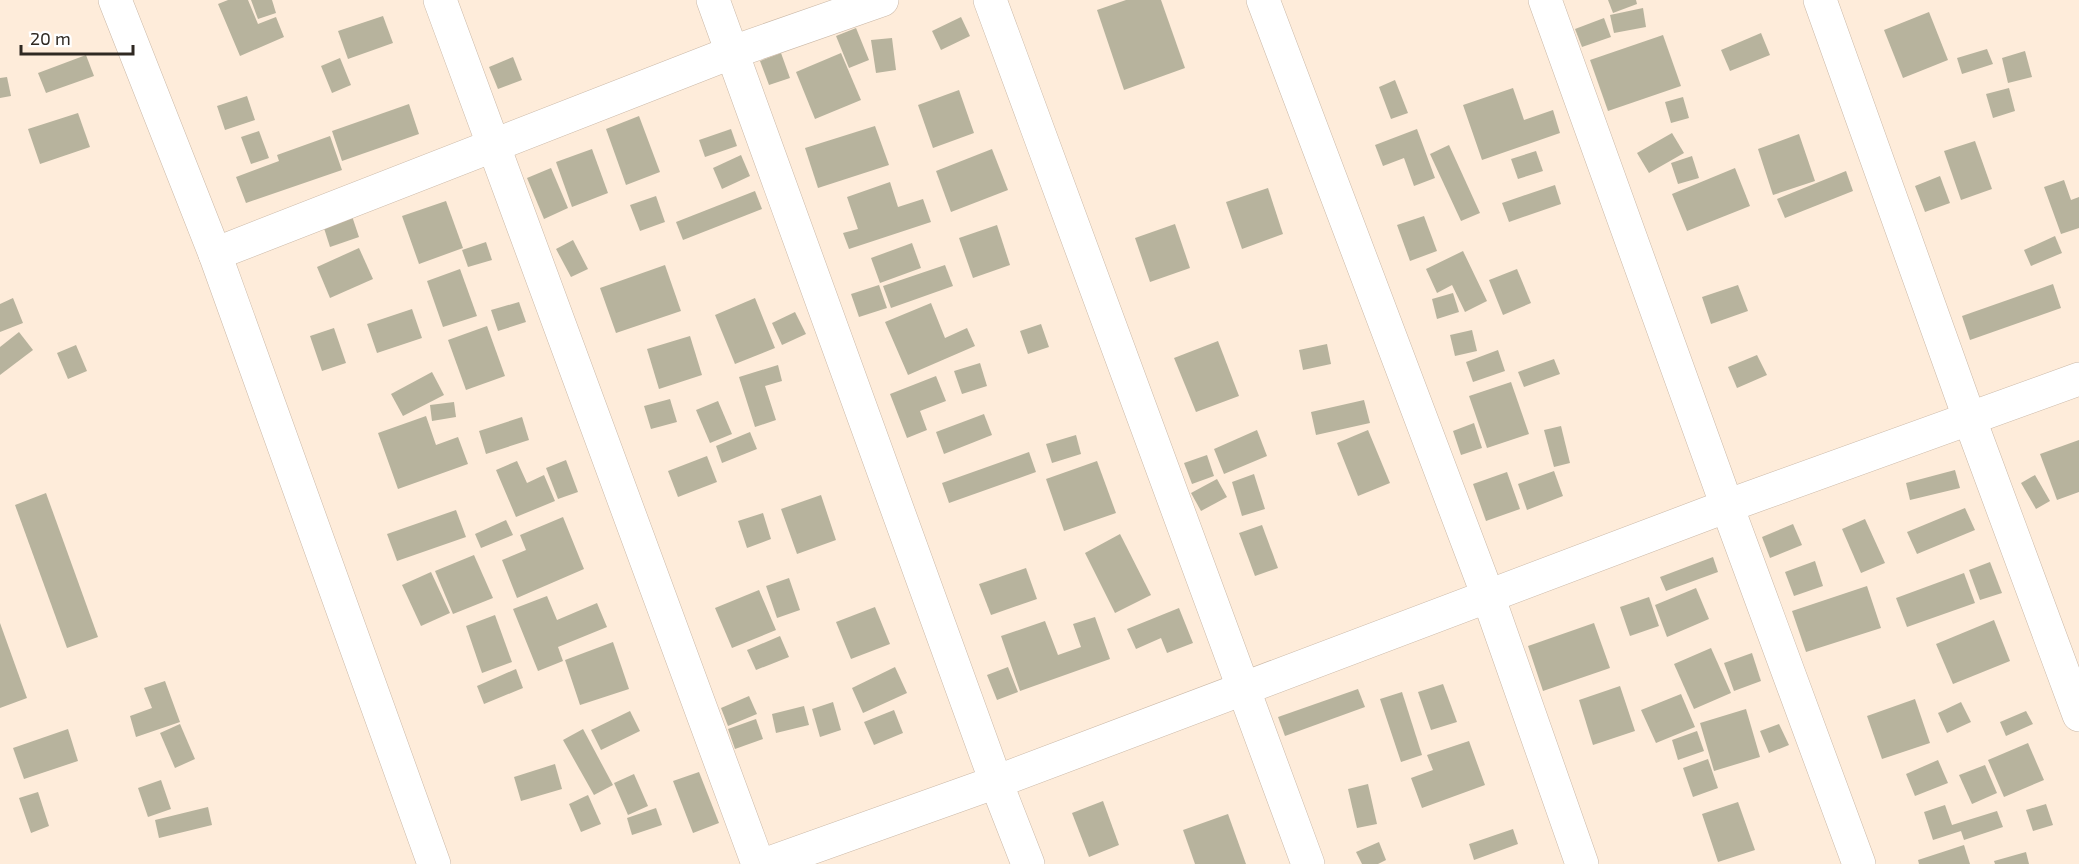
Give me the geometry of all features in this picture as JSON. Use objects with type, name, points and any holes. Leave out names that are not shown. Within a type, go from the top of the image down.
[{"type":"street","points":[[115,0],[215,254],[434,864]]},
{"type":"street","points":[[440,0],[758,864]]},
{"type":"street","points":[[713,0],[996,782],[1028,864]]},
{"type":"street","points":[[215,254],[733,52],[882,0]]},
{"type":"street","points":[[990,0],[1308,864]]},
{"type":"street","points":[[1263,0],[1488,596],[1582,864]]},
{"type":"street","points":[[1545,0],[1859,864]]},
{"type":"street","points":[[1820,0],[1970,420],[2079,715]]},
{"type":"street","points":[[766,864],[996,782],[1727,506],[2079,379]]},
{"type":"building","points":[[228,0],[248,0],[258,24],[276,17],[284,37],[240,56],[218,4]]},
{"type":"building","points":[[251,0],[272,0],[276,13],[258,19]]},
{"type":"building","points":[[1126,0],[1161,0],[1185,68],[1124,90],[1097,10]]},
{"type":"building","points":[[1608,0],[1636,0],[1637,4],[1613,13]]},
{"type":"building","points":[[1643,8],[1646,27],[1614,33],[1610,15]]},
{"type":"building","points":[[1929,12],[1948,60],[1903,78],[1884,30]]},
{"type":"building","points":[[383,16],[393,43],[348,59],[338,31]]},
{"type":"building","points":[[961,17],[970,36],[941,50],[932,31]]},
{"type":"building","points":[[1604,18],[1611,37],[1582,47],[1575,29]]},
{"type":"building","points":[[856,28],[869,60],[849,68],[836,36]]},
{"type":"building","points":[[1761,33],[1770,55],[1730,71],[1721,50]]},
{"type":"building","points":[[1663,35],[1681,86],[1608,111],[1590,60]]},
{"type":"building","points":[[892,38],[896,70],[876,73],[871,40]]},
{"type":"building","points":[[1987,49],[1993,64],[1962,74],[1957,58]]},
{"type":"building","points":[[2025,51],[2032,77],[2008,83],[2002,58]]},
{"type":"building","points":[[781,53],[790,78],[769,85],[760,61]]},
{"type":"building","points":[[841,53],[861,100],[815,119],[796,72]]},
{"type":"building","points":[[86,55],[94,76],[46,93],[38,73]]},
{"type":"building","points":[[513,57],[522,80],[498,89],[489,67]]},
{"type":"building","points":[[340,58],[351,85],[332,93],[321,66]]},
{"type":"building","points":[[7,77],[11,96],[0,98],[0,78]]},
{"type":"building","points":[[1395,80],[1408,113],[1391,119],[1379,87]]},
{"type":"building","points":[[1513,88],[1524,120],[1553,110],[1560,133],[1482,160],[1463,105]]},
{"type":"building","points":[[2009,88],[2015,111],[1993,118],[1986,94]]},
{"type":"building","points":[[959,90],[974,133],[933,148],[918,105]]},
{"type":"building","points":[[247,96],[255,120],[225,130],[217,106]]},
{"type":"building","points":[[1683,97],[1689,118],[1671,123],[1665,102]]},
{"type":"building","points":[[409,104],[419,134],[342,161],[332,131]]},
{"type":"building","points":[[78,113],[90,147],[40,164],[28,129]]},
{"type":"building","points":[[639,116],[660,172],[626,185],[606,129]]},
{"type":"building","points":[[875,126],[889,165],[818,188],[805,148]]},
{"type":"building","points":[[731,129],[737,146],[705,157],[699,140]]},
{"type":"building","points":[[1417,129],[1435,178],[1414,186],[1404,158],[1383,166],[1375,145]]},
{"type":"building","points":[[259,131],[269,158],[251,164],[241,137]]},
{"type":"building","points":[[1672,133],[1684,153],[1649,173],[1637,153]]},
{"type":"building","points":[[1799,134],[1815,181],[1773,195],[1758,149]]},
{"type":"building","points":[[330,136],[342,170],[246,203],[236,177],[279,161],[277,155]]},
{"type":"building","points":[[1975,141],[1992,189],[1961,200],[1944,151]]},
{"type":"building","points":[[1449,145],[1480,213],[1461,221],[1430,154]]},
{"type":"building","points":[[592,149],[608,193],[572,207],[556,162]]},
{"type":"building","points":[[992,149],[1008,190],[951,212],[936,171]]},
{"type":"building","points":[[1536,151],[1543,171],[1518,179],[1511,159]]},
{"type":"building","points":[[741,155],[750,176],[722,189],[713,168]]},
{"type":"building","points":[[1692,156],[1699,178],[1678,184],[1671,163]]},
{"type":"building","points":[[551,168],[568,208],[544,219],[527,178]]},
{"type":"building","points":[[1735,168],[1750,206],[1687,231],[1672,194]]},
{"type":"building","points":[[1846,171],[1853,191],[1785,218],[1777,199]]},
{"type":"building","points":[[1940,176],[1950,203],[1925,212],[1915,186]]},
{"type":"building","points":[[2064,180],[2071,200],[2079,197],[2079,228],[2061,234],[2044,187]]},
{"type":"building","points":[[890,182],[898,207],[923,199],[931,222],[849,249],[843,233],[858,229],[847,197]]},
{"type":"building","points":[[1555,185],[1561,204],[1509,222],[1502,203]]},
{"type":"building","points":[[1268,188],[1283,234],[1242,249],[1226,202]]},
{"type":"building","points":[[755,191],[762,209],[683,240],[676,222]]},
{"type":"building","points":[[656,196],[665,222],[640,231],[630,205]]},
{"type":"building","points":[[446,201],[463,248],[419,264],[402,216]]},
{"type":"building","points":[[352,216],[359,237],[330,247],[323,225]]},
{"type":"building","points":[[1424,216],[1437,251],[1410,261],[1397,225]]},
{"type":"building","points":[[1175,224],[1190,268],[1150,282],[1135,238]]},
{"type":"building","points":[[997,225],[1010,265],[973,278],[959,238]]},
{"type":"building","points":[[2055,236],[2062,253],[2031,266],[2024,250]]},
{"type":"building","points":[[573,240],[588,269],[571,277],[556,249]]},
{"type":"building","points":[[486,242],[492,260],[468,267],[462,250]]},
{"type":"building","points":[[912,243],[921,268],[880,283],[871,258]]},
{"type":"building","points":[[359,248],[373,279],[330,298],[317,267]]},
{"type":"building","points":[[1463,251],[1487,301],[1465,312],[1452,285],[1437,293],[1426,269]]},
{"type":"building","points":[[665,265],[681,311],[616,333],[600,288]]},
{"type":"building","points":[[945,265],[953,286],[891,308],[883,286]]},
{"type":"building","points":[[460,269],[477,316],[443,327],[427,281]]},
{"type":"building","points":[[1517,269],[1531,303],[1503,315],[1489,280]]},
{"type":"building","points":[[2053,284],[2061,308],[1970,340],[1962,316]]},
{"type":"building","points":[[879,285],[887,308],[859,317],[851,294]]},
{"type":"building","points":[[1738,285],[1748,311],[1711,324],[1702,297]]},
{"type":"building","points":[[1453,293],[1459,312],[1437,319],[1432,299]]},
{"type":"building","points":[[13,298],[23,323],[0,332],[0,304]]},
{"type":"building","points":[[755,298],[775,348],[735,364],[715,315]]},
{"type":"building","points":[[519,302],[526,322],[498,331],[491,310]]},
{"type":"building","points":[[931,303],[945,338],[967,328],[975,346],[908,375],[885,322]]},
{"type":"building","points":[[412,309],[422,338],[377,353],[367,324]]},
{"type":"building","points":[[795,312],[806,334],[782,345],[772,323]]},
{"type":"building","points":[[1041,324],[1049,347],[1028,354],[1020,331]]},
{"type":"building","points":[[487,326],[505,376],[466,390],[448,340]]},
{"type":"building","points":[[334,328],[346,363],[322,371],[310,336]]},
{"type":"building","points":[[1472,330],[1477,351],[1455,356],[1450,335]]},
{"type":"building","points":[[19,332],[33,350],[0,375],[0,347]]},
{"type":"building","points":[[690,336],[702,375],[659,389],[647,349]]},
{"type":"building","points":[[1218,341],[1239,396],[1196,412],[1174,358]]},
{"type":"building","points":[[1327,344],[1331,364],[1303,370],[1299,350]]},
{"type":"building","points":[[76,345],[87,371],[68,379],[57,353]]},
{"type":"building","points":[[1498,350],[1505,371],[1473,382],[1466,362]]},
{"type":"building","points":[[1757,355],[1767,375],[1737,388],[1728,367]]},
{"type":"building","points":[[1554,359],[1560,374],[1524,387],[1518,372]]},
{"type":"building","points":[[980,363],[987,386],[962,394],[954,371]]},
{"type":"building","points":[[778,365],[782,381],[765,386],[776,420],[755,427],[739,377]]},
{"type":"building","points":[[432,372],[444,395],[403,416],[391,394]]},
{"type":"building","points":[[936,376],[946,401],[920,411],[927,430],[907,438],[890,394]]},
{"type":"building","points":[[1511,382],[1529,434],[1487,448],[1469,396]]},
{"type":"building","points":[[670,399],[677,422],[651,429],[644,406]]},
{"type":"building","points":[[1364,400],[1370,423],[1316,435],[1311,412]]},
{"type":"building","points":[[718,401],[732,434],[710,443],[696,410]]},
{"type":"building","points":[[454,402],[456,417],[432,421],[430,405]]},
{"type":"building","points":[[984,414],[992,435],[944,454],[936,432]]},
{"type":"building","points":[[426,416],[436,445],[458,437],[468,464],[398,489],[378,433]]},
{"type":"building","points":[[522,417],[529,440],[486,454],[479,431]]},
{"type":"building","points":[[1474,423],[1482,448],[1461,455],[1453,431]]},
{"type":"building","points":[[1561,426],[1570,463],[1554,467],[1544,430]]},
{"type":"building","points":[[1257,430],[1267,456],[1224,474],[1214,449]]},
{"type":"building","points":[[1368,430],[1390,483],[1358,496],[1337,443]]},
{"type":"building","points":[[750,432],[757,449],[722,463],[716,446]]},
{"type":"building","points":[[1076,435],[1081,454],[1052,463],[1046,444]]},
{"type":"building","points":[[2079,440],[2079,492],[2057,500],[2040,454]]},
{"type":"building","points":[[1029,452],[1036,472],[949,503],[942,483]]},
{"type":"building","points":[[1207,455],[1214,476],[1192,484],[1184,463]]},
{"type":"building","points":[[707,456],[717,482],[678,497],[668,471]]},
{"type":"building","points":[[566,460],[578,492],[558,499],[546,468]]},
{"type":"building","points":[[517,461],[527,483],[544,475],[555,501],[516,517],[496,470]]},
{"type":"building","points":[[1097,461],[1116,513],[1064,531],[1046,479]]},
{"type":"building","points":[[1955,470],[1960,488],[1910,500],[1906,483]]},
{"type":"building","points":[[1554,471],[1563,496],[1527,510],[1518,484]]},
{"type":"building","points":[[1507,472],[1520,509],[1486,521],[1473,484]]},
{"type":"building","points":[[1254,474],[1265,509],[1242,516],[1232,482]]},
{"type":"building","points":[[2035,475],[2050,501],[2036,509],[2021,483]]},
{"type":"building","points":[[1217,479],[1227,497],[1201,511],[1191,493]]},
{"type":"building","points":[[46,493],[98,637],[67,648],[15,505]]},
{"type":"building","points":[[821,495],[836,540],[797,554],[781,509]]},
{"type":"building","points":[[1965,508],[1975,530],[1917,554],[1907,532]]},
{"type":"building","points":[[456,510],[466,537],[397,561],[387,534]]},
{"type":"building","points":[[763,513],[771,539],[747,548],[738,521]]},
{"type":"building","points":[[563,517],[584,569],[517,598],[502,560],[526,550],[520,535]]},
{"type":"building","points":[[1865,519],[1885,563],[1861,573],[1842,529]]},
{"type":"building","points":[[506,520],[513,535],[481,548],[475,534]]},
{"type":"building","points":[[1793,524],[1802,545],[1770,558],[1762,537]]},
{"type":"building","points":[[1262,525],[1278,568],[1255,576],[1239,533]]},
{"type":"building","points":[[1120,534],[1151,595],[1115,613],[1085,553]]},
{"type":"building","points":[[474,555],[493,598],[453,614],[435,571]]},
{"type":"building","points":[[1713,557],[1718,572],[1666,591],[1660,577]]},
{"type":"building","points":[[1815,561],[1823,586],[1794,596],[1785,572]]},
{"type":"building","points":[[1990,562],[2002,593],[1980,600],[1969,570]]},
{"type":"building","points":[[1026,568],[1037,599],[991,615],[979,584]]},
{"type":"building","points":[[431,572],[450,613],[421,626],[402,585]]},
{"type":"building","points":[[1964,573],[1975,603],[1907,627],[1896,598]]},
{"type":"building","points":[[789,578],[800,610],[777,618],[766,586]]},
{"type":"building","points":[[1867,586],[1881,628],[1806,652],[1792,611]]},
{"type":"building","points":[[1696,588],[1709,619],[1667,637],[1655,605]]},
{"type":"building","points":[[759,590],[776,630],[732,648],[715,608]]},
{"type":"building","points":[[547,596],[557,620],[597,603],[607,627],[558,647],[563,661],[538,671],[513,609]]},
{"type":"building","points":[[1649,597],[1659,626],[1630,636],[1620,607]]},
{"type":"building","points":[[875,607],[890,644],[851,659],[836,622]]},
{"type":"building","points":[[1179,608],[1193,643],[1167,653],[1161,638],[1136,649],[1127,629]]},
{"type":"building","points":[[495,615],[512,662],[482,673],[466,626]]},
{"type":"building","points":[[1095,617],[1110,659],[1020,691],[1001,636],[1045,621],[1058,655],[1081,647],[1073,624]]},
{"type":"building","points":[[1994,620],[2010,661],[1953,684],[1936,644]]},
{"type":"building","points":[[0,623],[27,698],[0,708]]},
{"type":"building","points":[[1594,623],[1610,668],[1543,691],[1528,646]]},
{"type":"building","points":[[780,636],[789,657],[756,670],[747,650]]},
{"type":"building","points":[[613,642],[629,689],[580,705],[565,660]]},
{"type":"building","points":[[1711,648],[1731,693],[1694,709],[1674,664]]},
{"type":"building","points":[[1752,653],[1761,681],[1734,691],[1724,663]]},
{"type":"building","points":[[895,667],[907,693],[863,713],[852,688]]},
{"type":"building","points":[[1008,667],[1018,692],[997,700],[987,675]]},
{"type":"building","points":[[516,669],[523,688],[484,704],[477,686]]},
{"type":"building","points":[[165,681],[180,722],[136,737],[130,716],[152,708],[144,688]]},
{"type":"building","points":[[1443,684],[1457,722],[1431,730],[1418,692]]},
{"type":"building","points":[[1620,686],[1635,731],[1593,745],[1579,700]]},
{"type":"building","points":[[1358,689],[1365,707],[1285,736],[1278,717]]},
{"type":"building","points":[[1402,692],[1422,755],[1401,762],[1380,699]]},
{"type":"building","points":[[1681,694],[1695,727],[1656,743],[1641,710]]},
{"type":"building","points":[[749,696],[757,714],[728,726],[721,708]]},
{"type":"building","points":[[1915,699],[1930,743],[1882,759],[1867,716]]},
{"type":"building","points":[[833,702],[841,730],[820,737],[812,709]]},
{"type":"building","points":[[1961,702],[1971,722],[1947,733],[1938,713]]},
{"type":"building","points":[[804,706],[809,725],[776,733],[772,714]]},
{"type":"building","points":[[1746,709],[1760,757],[1714,771],[1700,723]]},
{"type":"building","points":[[894,710],[903,733],[874,745],[864,722]]},
{"type":"building","points":[[630,711],[640,731],[601,750],[591,730]]},
{"type":"building","points":[[2026,711],[2033,724],[2006,736],[2000,722]]},
{"type":"building","points":[[756,719],[763,739],[735,749],[728,729]]},
{"type":"building","points":[[180,724],[195,759],[175,768],[160,733]]},
{"type":"building","points":[[1779,724],[1789,745],[1769,753],[1760,731]]},
{"type":"building","points":[[68,729],[78,761],[24,779],[13,748]]},
{"type":"building","points":[[583,729],[613,785],[594,795],[563,740]]},
{"type":"building","points":[[1697,731],[1704,751],[1678,760],[1672,740]]},
{"type":"building","points":[[1469,741],[1485,785],[1422,808],[1411,778],[1433,770],[1427,755]]},
{"type":"building","points":[[2028,743],[2044,780],[2004,797],[1988,760]]},
{"type":"building","points":[[1708,759],[1718,788],[1693,797],[1683,768]]},
{"type":"building","points":[[1938,760],[1948,783],[1915,796],[1906,774]]},
{"type":"building","points":[[555,764],[562,789],[521,801],[514,777]]},
{"type":"building","points":[[1985,765],[1997,793],[1972,804],[1959,775]]},
{"type":"building","points":[[699,772],[719,823],[693,833],[673,781]]},
{"type":"building","points":[[634,774],[648,806],[628,815],[614,783]]},
{"type":"building","points":[[161,780],[171,809],[148,817],[138,788]]},
{"type":"building","points":[[1368,784],[1377,824],[1357,828],[1348,789]]},
{"type":"building","points":[[38,792],[49,826],[31,833],[19,798]]},
{"type":"building","points":[[588,795],[601,824],[581,832],[569,804]]},
{"type":"building","points":[[1103,801],[1119,845],[1089,857],[1072,813]]},
{"type":"building","points":[[1738,802],[1755,850],[1718,862],[1702,814]]},
{"type":"building","points":[[2046,804],[2053,825],[2033,831],[2026,810]]},
{"type":"building","points":[[1945,805],[1952,825],[1997,811],[2003,827],[1964,840],[1961,831],[1933,840],[1924,812]]},
{"type":"building","points":[[208,807],[212,825],[159,838],[155,820]]},
{"type":"building","points":[[656,808],[662,825],[632,835],[627,818]]},
{"type":"building","points":[[1228,814],[1246,864],[1195,864],[1183,830]]},
{"type":"building","points":[[1513,829],[1518,844],[1474,860],[1469,844]]},
{"type":"building","points":[[1379,842],[1386,860],[1378,864],[1362,864],[1356,852]]},
{"type":"building","points":[[1964,845],[1970,864],[1919,864],[1918,860]]},
{"type":"building","points":[[2026,852],[2029,864],[1995,864],[1994,861]]}]
